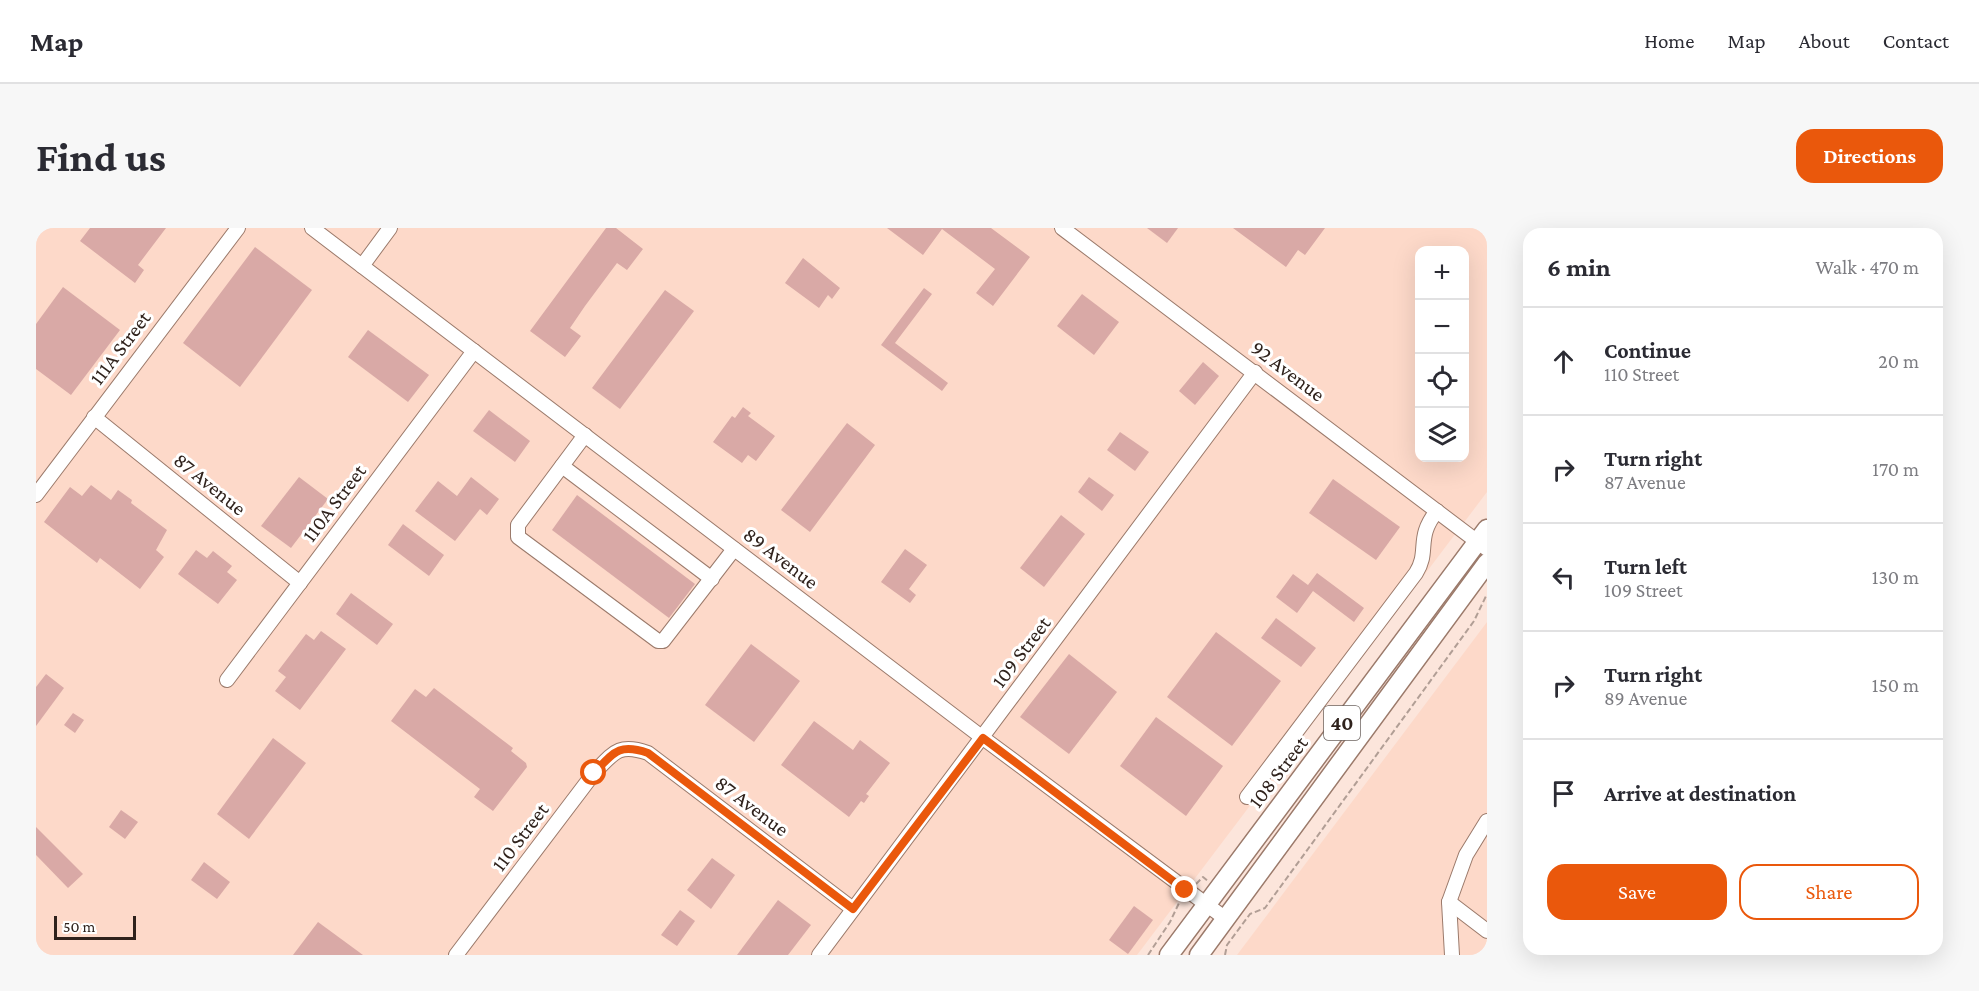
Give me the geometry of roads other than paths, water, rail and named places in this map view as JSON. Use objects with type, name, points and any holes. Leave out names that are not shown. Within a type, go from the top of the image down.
[{"type":"main road","name":"108 Street","points":[[1169,955],[1484,540]]},
{"type":"main road","name":"40","points":[[1199,955],[1487,563]]},
{"type":"street","name":"111A Street","points":[[36,495],[238,228]]},
{"type":"street","name":"89 Avenue","points":[[312,228],[983,738],[1226,919]]},
{"type":"street","points":[[362,266],[390,228]]},
{"type":"street","name":"92 Avenue","points":[[1062,228],[1437,511],[1484,540]]},
{"type":"street","name":"110A Street","points":[[226,680],[474,351]]},
{"type":"street","name":"109 Street","points":[[819,955],[1255,372]]},
{"type":"street","name":"87 Avenue","points":[[94,417],[300,583]]},
{"type":"street","points":[[585,435],[518,525],[518,537],[527,544],[658,641],[668,638],[734,549]]},
{"type":"street","points":[[562,466],[712,579]]},
{"type":"street","points":[[1247,797],[1416,573],[1422,559],[1425,529],[1437,511]]},
{"type":"street","name":"87 Avenue","points":[[621,749],[631,747],[648,753],[853,909]]},
{"type":"street","name":"110 Street","points":[[456,955],[594,773],[612,754],[621,749]]},
{"type":"street","points":[[1452,955],[1449,902],[1466,855],[1487,821]]},
{"type":"street","points":[[1449,902],[1487,931]]}]
